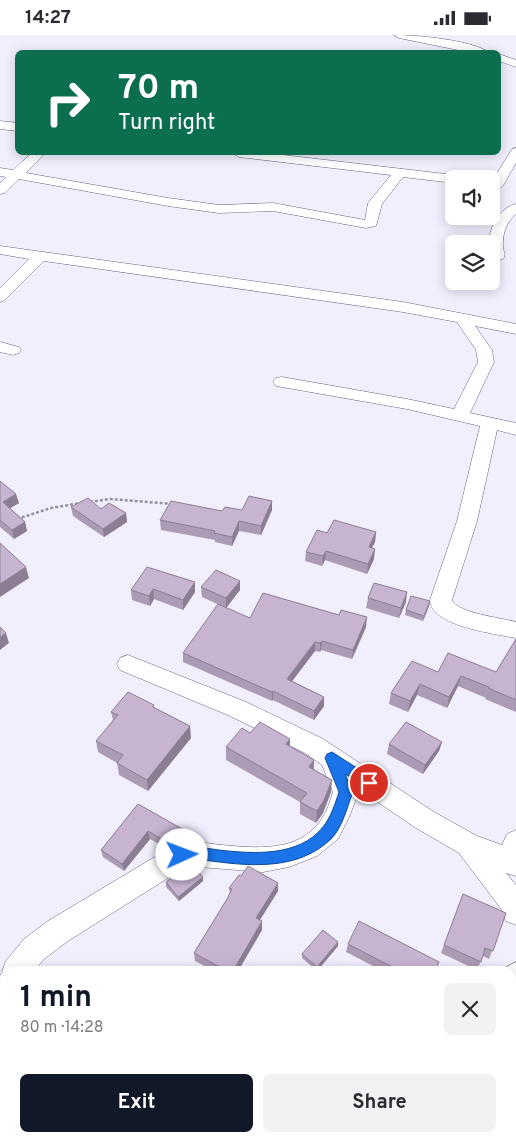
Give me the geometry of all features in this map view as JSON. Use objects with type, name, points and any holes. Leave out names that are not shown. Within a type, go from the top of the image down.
[{"type":"street","points":[[399,35],[454,40],[478,50]]},
{"type":"street","points":[[501,58],[516,64]]},
{"type":"street","points":[[0,125],[15,127]]},
{"type":"street","points":[[500,181],[516,152]]},
{"type":"street","points":[[0,190],[38,155]]},
{"type":"street","points":[[256,155],[445,178]]},
{"type":"street","points":[[0,172],[168,202],[220,209],[272,207],[366,224],[371,223],[375,203],[390,187],[400,172]]},
{"type":"street","points":[[497,235],[503,217],[516,208]]},
{"type":"street","points":[[0,250],[393,306],[516,329]]},
{"type":"street","points":[[0,297],[40,255]]},
{"type":"street","points":[[460,416],[486,362],[484,350],[463,320]]},
{"type":"street","points":[[282,382],[328,392],[378,398],[516,429]]},
{"type":"street","points":[[490,423],[467,521],[441,600],[441,606],[446,611],[461,617],[516,629]]},
{"type":"street","points":[[128,664],[238,709],[314,746],[425,820],[468,844],[514,856]]},
{"type":"street","points":[[20,966],[34,949],[58,931],[182,855],[201,853],[264,860],[310,847],[328,833],[336,820],[346,792],[332,758]]},
{"type":"street","points":[[468,844],[514,905],[516,912]]},
{"type":"path","points":[[8,522],[51,508],[110,499],[180,505]]},
{"type":"building","points":[[0,481],[16,494],[3,502],[25,522],[12,530],[0,520]]},
{"type":"building","points":[[249,496],[272,501],[261,526],[239,521],[232,537],[214,533],[215,531],[160,520],[171,501],[222,511],[225,507],[242,510]]},
{"type":"building","points":[[88,498],[101,509],[109,503],[126,513],[103,529],[71,507]]},
{"type":"building","points":[[334,520],[376,532],[369,547],[375,549],[368,564],[326,551],[323,556],[306,552],[317,530],[327,533]]},
{"type":"building","points":[[0,543],[26,567],[0,584]]},
{"type":"building","points":[[147,567],[195,582],[183,600],[153,589],[149,596],[131,590]]},
{"type":"building","points":[[216,570],[240,581],[226,598],[201,587]]},
{"type":"building","points":[[374,583],[407,592],[401,608],[368,598]]},
{"type":"building","points":[[263,593],[339,615],[341,610],[367,617],[353,650],[322,641],[320,643],[315,642],[287,679],[324,697],[314,711],[273,691],[183,653],[218,604],[250,618]]},
{"type":"building","points":[[411,596],[430,601],[424,616],[406,610]]},
{"type":"building","points":[[0,627],[6,633],[0,637]]},
{"type":"building","points":[[516,639],[516,700],[461,676],[449,697],[420,684],[410,701],[391,693],[412,661],[438,672],[448,653],[496,672]]},
{"type":"building","points":[[128,692],[190,726],[147,780],[117,763],[123,755],[96,741],[118,715],[111,712]]},
{"type":"building","points":[[260,722],[290,739],[286,744],[314,760],[309,767],[332,780],[324,800],[317,811],[300,802],[307,793],[226,747],[242,728],[250,733]]},
{"type":"building","points":[[406,722],[442,742],[425,765],[389,744]]},
{"type":"building","points":[[138,804],[184,830],[181,834],[165,841],[148,831],[122,864],[101,850]]},
{"type":"building","points":[[191,864],[203,877],[178,897],[166,882]]},
{"type":"building","points":[[248,866],[278,883],[256,918],[262,921],[236,966],[218,966],[194,953],[227,899],[232,889],[229,888],[239,875],[241,876]]},
{"type":"building","points":[[463,894],[506,913],[493,951],[485,948],[481,962],[444,945]]},
{"type":"building","points":[[359,921],[439,962],[437,966],[390,966],[348,944]]},
{"type":"building","points":[[323,930],[338,942],[318,966],[302,954]]},
{"type":"route","points":[[182,855],[201,853],[264,860],[310,847],[328,833],[336,820],[346,792],[332,758],[369,783]]}]
